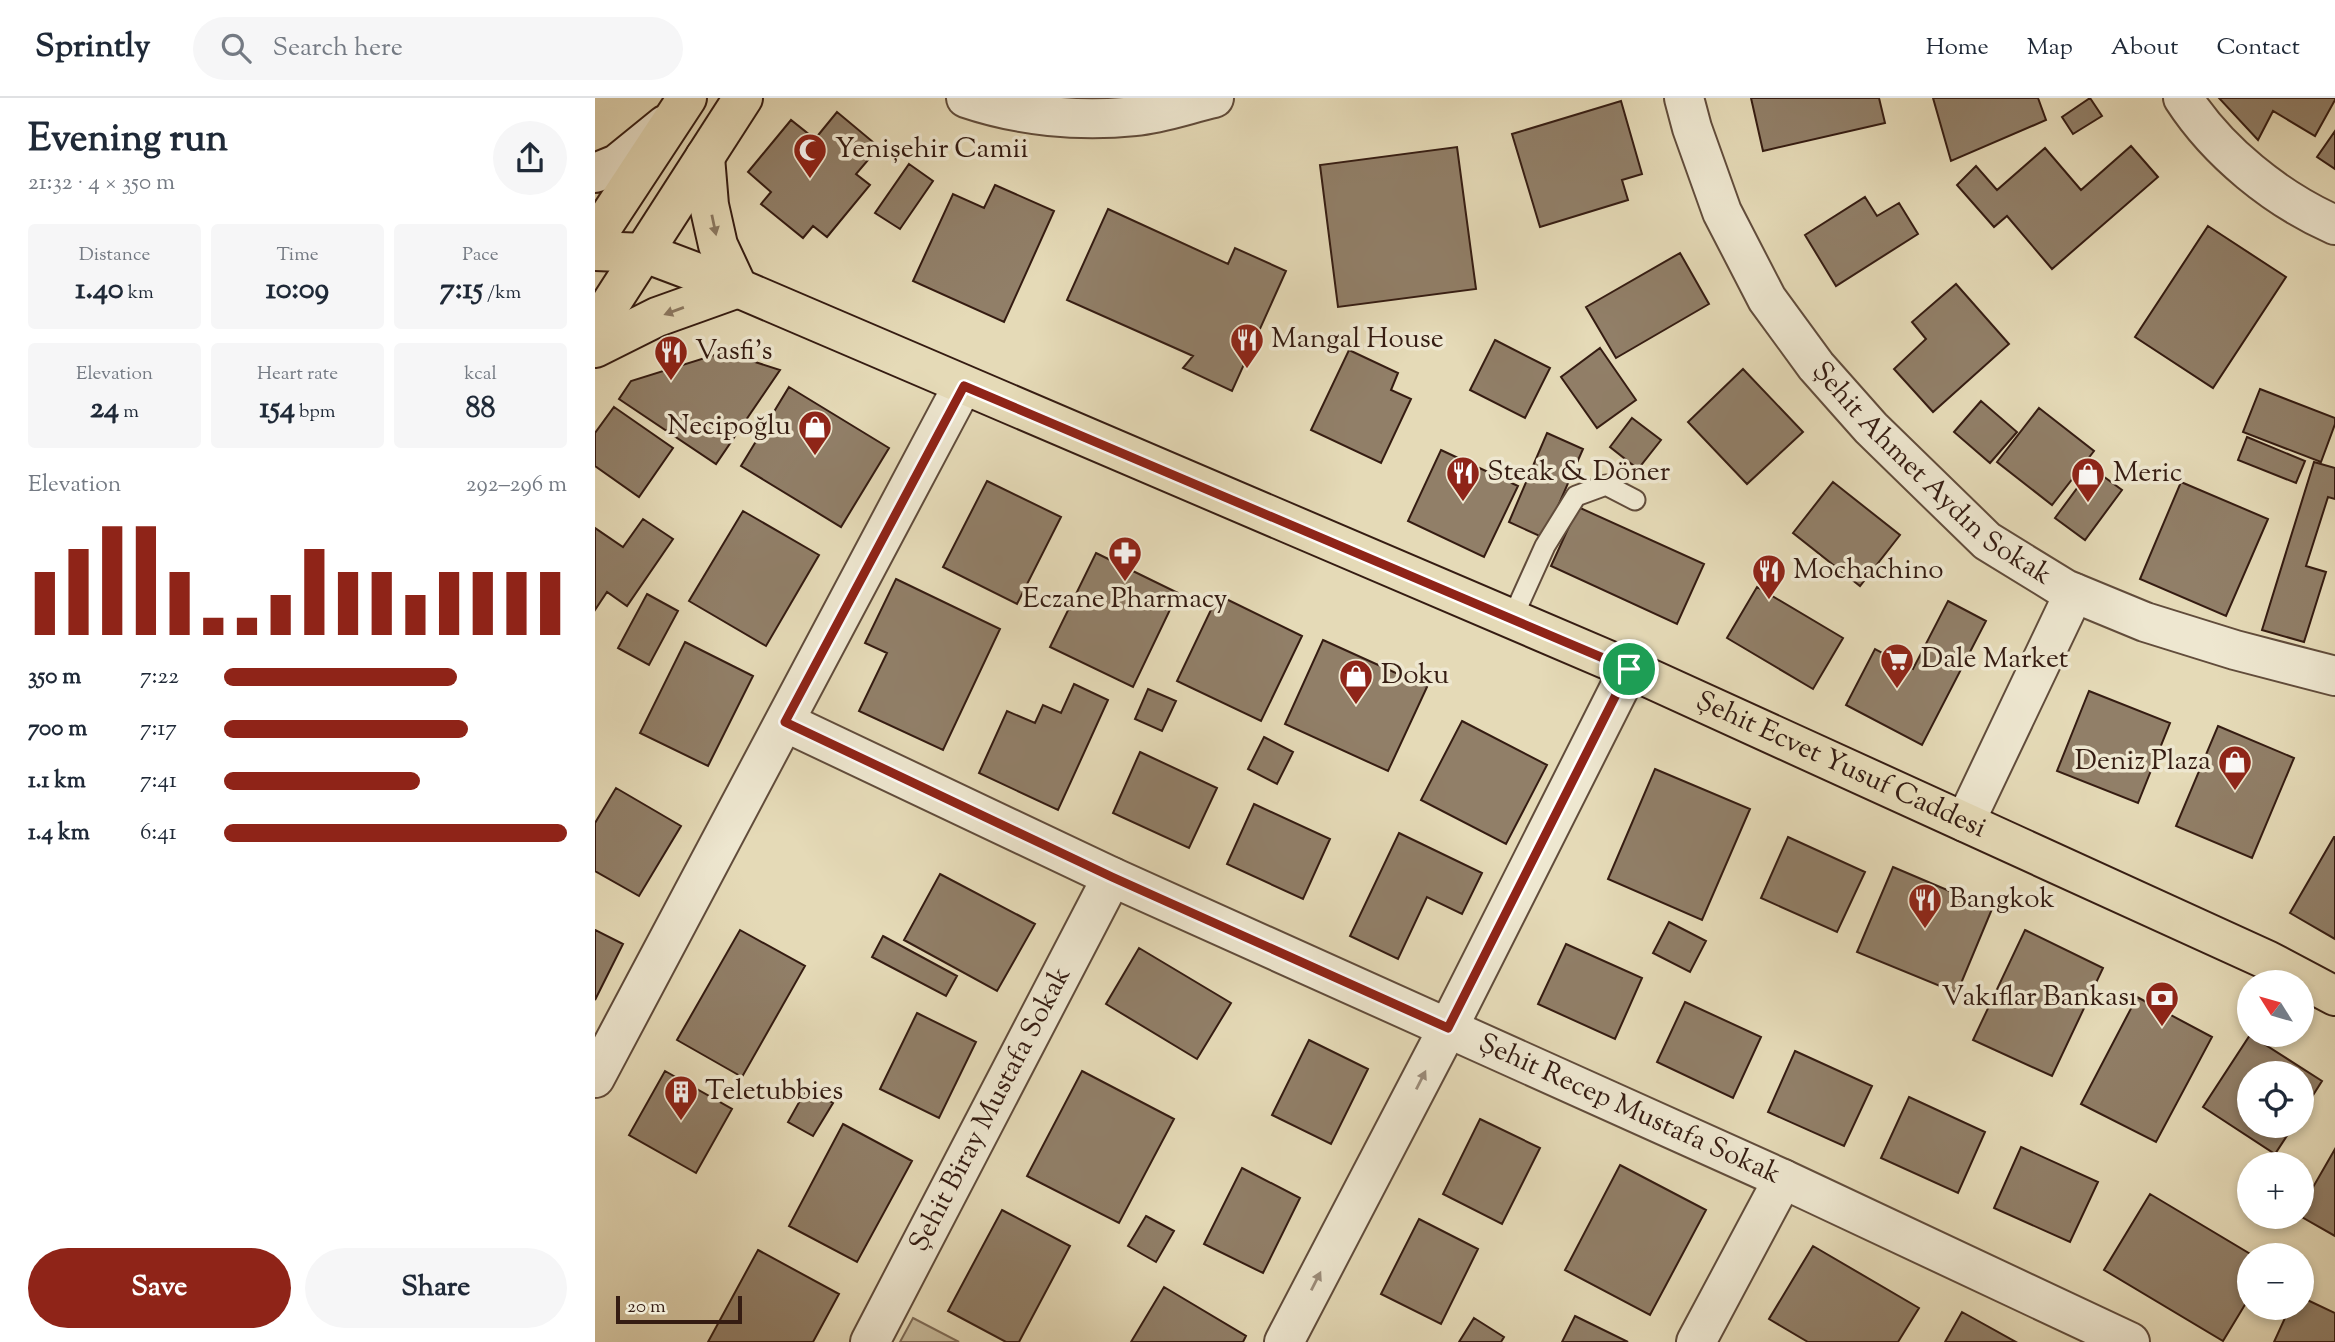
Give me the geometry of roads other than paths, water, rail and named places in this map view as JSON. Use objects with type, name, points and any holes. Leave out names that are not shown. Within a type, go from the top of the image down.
[{"type":"main road","points":[[595,328],[743,98]]},
{"type":"main road","points":[[598,230],[681,107]]},
{"type":"main road","points":[[595,348],[657,317],[738,288],[718,246],[709,205],[705,157]]},
{"type":"main road","name":"Şehit Ecvet Yusuf Caddesi","points":[[598,230],[645,253],[738,288],[1629,669],[2267,960],[2335,996]]},
{"type":"street","points":[[965,98],[997,109],[1065,117],[1136,116],[1214,98]]},
{"type":"street","name":"Şehit Ahmet Aydın Sokak","points":[[1684,98],[1722,212],[1767,299],[1816,366],[1871,428],[1987,541],[2074,593],[2145,622],[2235,650],[2335,676]]},
{"type":"street","points":[[2183,98],[2197,120],[2245,169],[2303,209],[2335,225]]},
{"type":"street","points":[[595,173],[617,164],[681,107]]},
{"type":"street","points":[[595,1078],[964,386]]},
{"type":"street","points":[[1965,822],[2074,593]]},
{"type":"street","points":[[1284,1342],[1448,1028],[1629,669]]},
{"type":"street","name":"Şehit Recep Mustafa Sokak","points":[[785,722],[1112,877],[1783,1179],[2119,1340]]},
{"type":"street","name":"Şehit Biray Mustafa Sokak","points":[[870,1342],[1112,877]]},
{"type":"street","points":[[1696,1342],[1783,1179]]},
{"type":"lane","points":[[1512,619],[1545,546],[1576,496],[1606,485],[1635,500]]},
{"type":"place","name":"Yenişehir Camii","points":[[810,180]]},
{"type":"place","name":"Mangal House","points":[[1247,370]]},
{"type":"place","name":"Vasfi's","points":[[671,382]]},
{"type":"place","name":"Necipoğlu","points":[[815,457]]},
{"type":"place","name":"Steak & Döner","points":[[1463,503]]},
{"type":"place","name":"Meric","points":[[2088,504]]},
{"type":"place","name":"Eczane Pharmacy","points":[[1125,583]]},
{"type":"place","name":"Mochachino","points":[[1769,601]]},
{"type":"place","name":"Dale Market","points":[[1897,690]]},
{"type":"place","name":"Doku","points":[[1356,706]]},
{"type":"place","name":"Deniz Plaza","points":[[2235,792]]},
{"type":"place","name":"Bangkok","points":[[1925,930]]},
{"type":"place","name":"Vakıflar Bankası","points":[[2162,1028]]},
{"type":"place","name":"Teletubbies","points":[[681,1122]]}]
